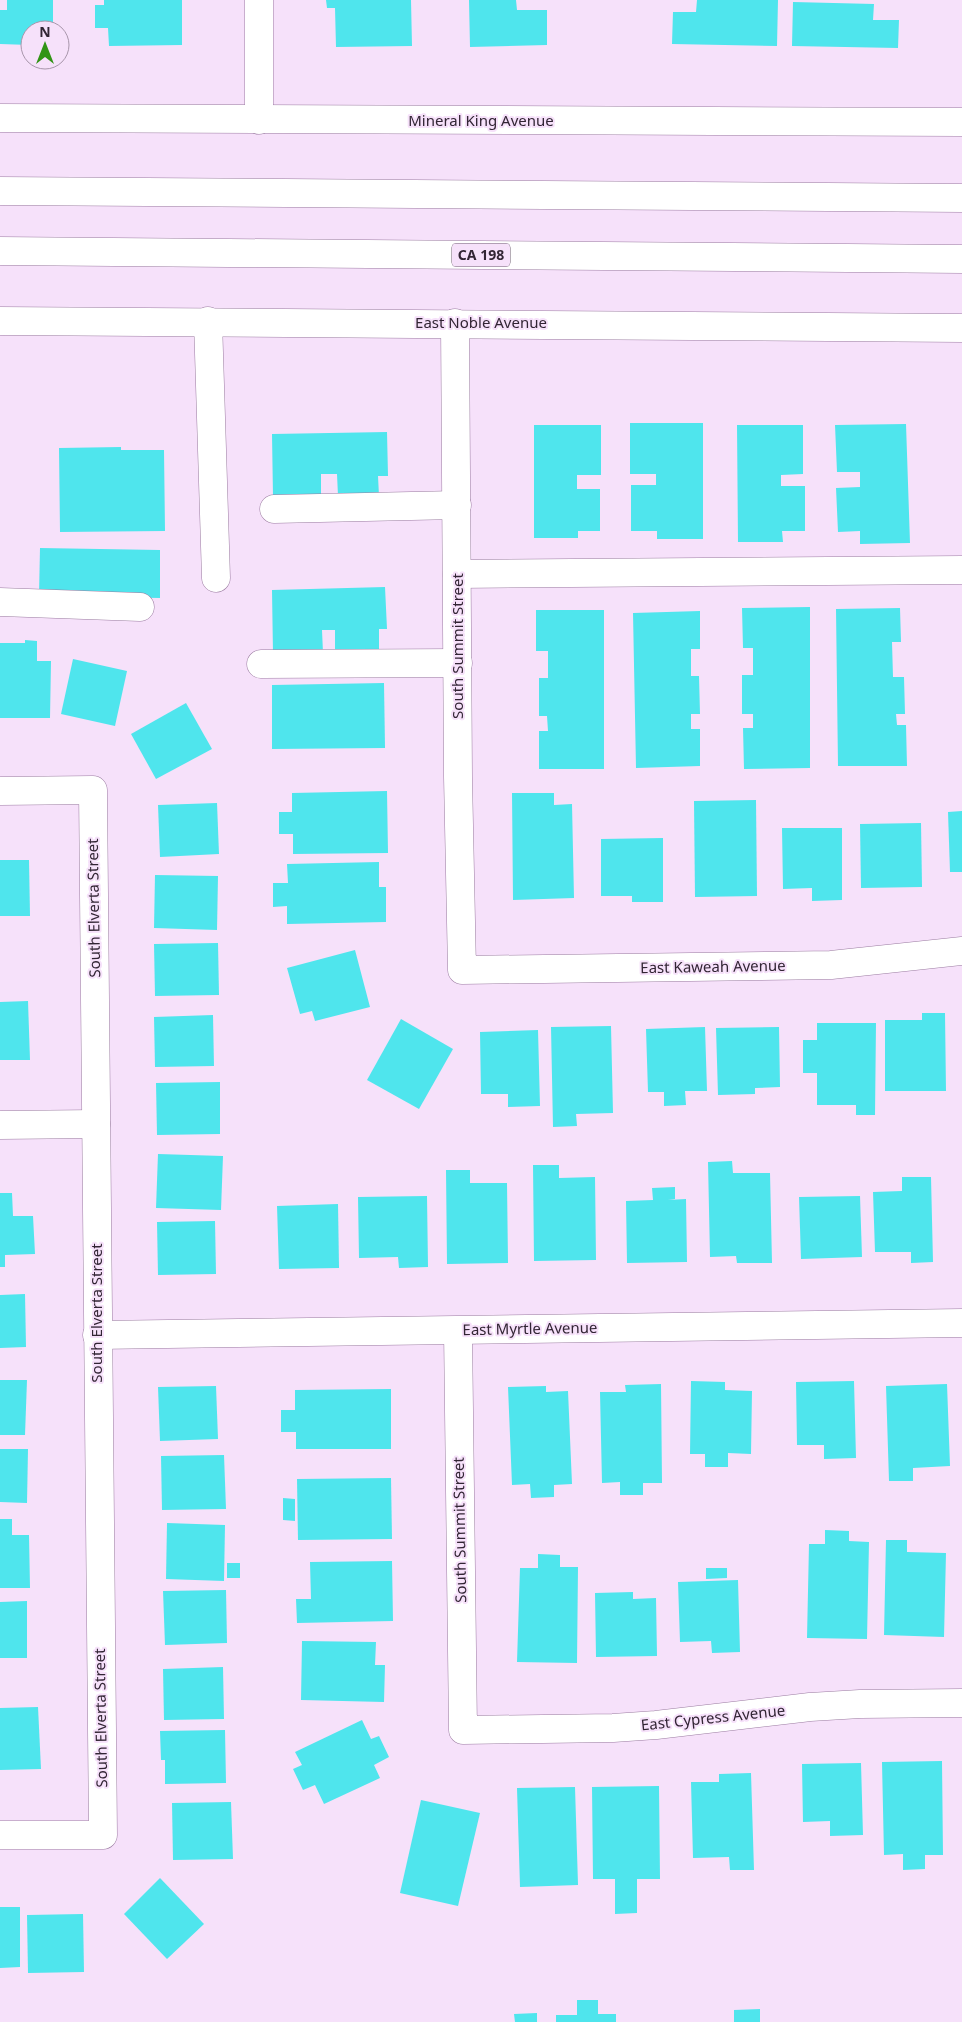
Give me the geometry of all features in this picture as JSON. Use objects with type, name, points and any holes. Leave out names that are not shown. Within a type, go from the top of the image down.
[{"type":"main road","points":[[259,0],[259,120]]},
{"type":"main road","name":"Mineral King Avenue","points":[[0,118],[962,122]]},
{"type":"main road","points":[[0,191],[962,198]]},
{"type":"main road","name":"CA 198","points":[[0,251],[962,259]]},
{"type":"main road","name":"East Noble Avenue","points":[[0,320],[962,328]]},
{"type":"main road","points":[[208,321],[216,578]]},
{"type":"main road","name":"South Summit Street","points":[[455,323],[462,970]]},
{"type":"main road","points":[[274,508],[457,505]]},
{"type":"main road","points":[[457,574],[962,570]]},
{"type":"main road","points":[[0,602],[140,607]]},
{"type":"main road","points":[[261,664],[458,663]]},
{"type":"main road","name":"South Elverta Street","points":[[0,791],[93,790],[103,1835],[0,1835]]},
{"type":"main road","name":"East Kaweah Avenue","points":[[462,970],[831,965],[962,951]]},
{"type":"main road","points":[[0,1125],[96,1124]]},
{"type":"main road","name":"East Myrtle Avenue","points":[[97,1335],[962,1323]]},
{"type":"main road","name":"South Summit Street","points":[[458,1330],[463,1730]]},
{"type":"main road","name":"East Cypress Avenue","points":[[463,1730],[614,1728],[810,1707],[860,1704],[962,1703]]},
{"type":"building","points":[[7,0],[53,0],[53,20],[20,20],[20,45],[0,44],[0,10],[7,10]]},
{"type":"building","points":[[104,0],[182,0],[182,45],[109,46],[108,28],[95,28],[95,5],[104,5]]},
{"type":"building","points":[[326,0],[411,0],[412,46],[336,47],[335,8],[327,8]]},
{"type":"building","points":[[469,0],[516,0],[517,10],[547,10],[547,45],[470,47]]},
{"type":"building","points":[[697,0],[778,0],[777,46],[672,44],[673,12],[696,12]]},
{"type":"building","points":[[793,2],[874,4],[873,20],[899,20],[898,48],[792,46]]},
{"type":"building","points":[[630,423],[703,423],[703,539],[657,539],[657,531],[631,531],[631,485],[656,485],[656,474],[630,474]]},
{"type":"building","points":[[906,424],[910,543],[860,544],[860,531],[838,532],[836,488],[860,487],[860,472],[837,472],[835,425]]},
{"type":"building","points":[[534,425],[601,425],[601,475],[577,475],[577,489],[600,489],[600,531],[578,531],[578,538],[534,538]]},
{"type":"building","points":[[737,425],[803,425],[803,474],[781,475],[781,486],[805,486],[805,531],[782,531],[783,542],[738,542]]},
{"type":"building","points":[[387,432],[388,476],[378,476],[379,496],[338,496],[337,474],[321,474],[321,496],[273,497],[272,434]]},
{"type":"building","points":[[121,447],[121,450],[164,450],[165,531],[60,532],[59,448]]},
{"type":"building","points":[[40,548],[160,550],[160,598],[39,596]]},
{"type":"building","points":[[385,587],[387,629],[379,629],[379,653],[335,654],[335,630],[322,630],[323,653],[273,654],[272,590]]},
{"type":"building","points":[[810,607],[810,768],[744,769],[743,728],[753,728],[753,714],[742,714],[742,675],[753,675],[753,648],[743,648],[742,608]]},
{"type":"building","points":[[900,608],[901,642],[892,642],[893,677],[904,677],[905,714],[896,714],[897,725],[906,725],[907,766],[838,766],[836,609]]},
{"type":"building","points":[[536,610],[604,610],[604,769],[539,769],[539,731],[548,731],[547,716],[539,716],[539,678],[548,678],[548,651],[536,651]]},
{"type":"building","points":[[700,611],[700,649],[691,649],[691,676],[699,676],[700,714],[691,714],[691,729],[700,729],[700,766],[636,768],[633,613]]},
{"type":"building","points":[[25,640],[37,641],[37,661],[51,661],[50,718],[0,718],[0,643],[25,643]]},
{"type":"building","points":[[73,659],[127,671],[115,726],[61,714]]},
{"type":"building","points":[[384,683],[385,748],[272,749],[272,685]]},
{"type":"building","points":[[186,703],[212,749],[156,779],[131,734]]},
{"type":"building","points":[[387,791],[388,853],[293,854],[293,834],[279,834],[279,812],[292,812],[292,793]]},
{"type":"building","points":[[512,793],[554,793],[554,805],[572,804],[574,898],[513,900]]},
{"type":"building","points":[[756,800],[757,896],[695,897],[694,801]]},
{"type":"building","points":[[217,803],[219,854],[160,857],[158,805]]},
{"type":"building","points":[[962,811],[962,872],[950,872],[948,812]]},
{"type":"building","points":[[921,823],[922,887],[861,888],[860,824]]},
{"type":"building","points":[[782,828],[842,828],[842,900],[812,901],[812,888],[783,889]]},
{"type":"building","points":[[663,838],[663,902],[632,902],[632,896],[601,896],[601,839]]},
{"type":"building","points":[[0,860],[29,860],[30,916],[0,916]]},
{"type":"building","points":[[379,862],[379,887],[386,887],[386,922],[287,924],[287,906],[273,907],[273,883],[288,883],[287,864]]},
{"type":"building","points":[[155,875],[218,876],[217,930],[154,928]]},
{"type":"building","points":[[218,943],[219,995],[155,996],[154,944]]},
{"type":"building","points":[[355,950],[370,1007],[315,1021],[312,1011],[300,1014],[287,968]]},
{"type":"building","points":[[28,1001],[30,1060],[0,1060],[0,1002]]},
{"type":"building","points":[[922,1013],[945,1013],[946,1091],[885,1091],[885,1020],[922,1020]]},
{"type":"building","points":[[213,1015],[214,1066],[155,1067],[154,1017]]},
{"type":"building","points":[[401,1019],[453,1049],[419,1109],[367,1080]]},
{"type":"building","points":[[817,1023],[876,1023],[875,1115],[856,1115],[856,1105],[817,1105],[817,1073],[803,1073],[803,1040],[817,1040]]},
{"type":"building","points":[[611,1026],[613,1113],[576,1114],[577,1126],[553,1127],[551,1027]]},
{"type":"building","points":[[705,1027],[707,1091],[685,1091],[686,1105],[664,1106],[664,1092],[648,1092],[646,1029]]},
{"type":"building","points":[[779,1027],[780,1087],[755,1088],[755,1094],[718,1095],[716,1028]]},
{"type":"building","points":[[538,1030],[540,1106],[508,1107],[508,1094],[481,1094],[480,1032]]},
{"type":"building","points":[[220,1082],[220,1134],[157,1135],[156,1083]]},
{"type":"building","points":[[158,1154],[223,1156],[221,1210],[156,1208]]},
{"type":"building","points":[[732,1161],[733,1173],[770,1173],[772,1263],[737,1263],[736,1256],[710,1257],[708,1162]]},
{"type":"building","points":[[533,1165],[559,1165],[559,1178],[595,1177],[596,1260],[534,1261]]},
{"type":"building","points":[[446,1170],[470,1170],[470,1183],[507,1183],[508,1263],[447,1264]]},
{"type":"building","points":[[902,1177],[931,1177],[933,1262],[911,1263],[911,1252],[875,1252],[873,1192],[902,1191]]},
{"type":"building","points":[[675,1187],[675,1199],[668,1200],[686,1199],[687,1262],[627,1263],[626,1201],[653,1200],[652,1188]]},
{"type":"building","points":[[0,1193],[12,1193],[13,1216],[33,1216],[35,1254],[5,1255],[5,1267],[0,1267]]},
{"type":"building","points":[[427,1196],[428,1267],[399,1268],[398,1257],[359,1258],[358,1197]]},
{"type":"building","points":[[860,1196],[862,1257],[801,1259],[799,1197]]},
{"type":"building","points":[[338,1204],[339,1268],[279,1269],[277,1206]]},
{"type":"building","points":[[215,1221],[216,1274],[158,1275],[157,1222]]},
{"type":"building","points":[[25,1294],[26,1347],[0,1348],[0,1295]]},
{"type":"building","points":[[0,1380],[27,1380],[25,1435],[0,1435]]},
{"type":"building","points":[[691,1381],[725,1382],[725,1390],[752,1391],[751,1454],[728,1453],[728,1467],[705,1467],[705,1454],[690,1454]]},
{"type":"building","points":[[854,1381],[856,1458],[824,1459],[824,1445],[797,1445],[796,1382]]},
{"type":"building","points":[[661,1384],[662,1483],[643,1483],[643,1495],[620,1495],[620,1482],[602,1483],[600,1392],[626,1392],[625,1385]]},
{"type":"building","points":[[947,1384],[950,1466],[913,1468],[913,1481],[889,1481],[886,1386]]},
{"type":"building","points":[[216,1386],[218,1439],[160,1441],[158,1387]]},
{"type":"building","points":[[546,1386],[546,1392],[568,1391],[572,1484],[554,1485],[554,1497],[531,1498],[530,1484],[512,1485],[508,1387]]},
{"type":"building","points":[[391,1389],[391,1449],[296,1449],[296,1432],[281,1432],[281,1410],[295,1410],[295,1390]]},
{"type":"building","points":[[0,1449],[28,1449],[27,1503],[0,1502]]},
{"type":"building","points":[[224,1455],[226,1509],[162,1510],[161,1456]]},
{"type":"building","points":[[391,1478],[392,1539],[298,1540],[297,1479]]},
{"type":"building","points":[[283,1498],[295,1499],[295,1521],[283,1520]]},
{"type":"building","points":[[0,1519],[12,1519],[12,1535],[29,1535],[30,1588],[0,1588]]},
{"type":"building","points":[[167,1523],[225,1525],[224,1581],[166,1579]]},
{"type":"building","points":[[825,1530],[849,1531],[849,1541],[869,1542],[867,1639],[807,1638],[809,1544],[825,1544]]},
{"type":"building","points":[[886,1540],[907,1540],[907,1552],[946,1553],[944,1637],[884,1635]]},
{"type":"building","points":[[538,1554],[560,1555],[560,1567],[578,1567],[577,1663],[517,1662],[520,1568],[538,1568]]},
{"type":"building","points":[[392,1561],[393,1621],[297,1623],[296,1599],[311,1599],[310,1562]]},
{"type":"building","points":[[227,1563],[240,1563],[240,1578],[227,1578]]},
{"type":"building","points":[[706,1568],[727,1568],[727,1578],[706,1579]]},
{"type":"building","points":[[738,1580],[740,1652],[712,1653],[711,1641],[680,1642],[678,1582]]},
{"type":"building","points":[[226,1590],[227,1643],[165,1645],[163,1591]]},
{"type":"building","points":[[633,1592],[633,1599],[656,1598],[657,1656],[596,1657],[595,1593]]},
{"type":"building","points":[[27,1601],[27,1658],[0,1658],[0,1602]]},
{"type":"building","points":[[302,1641],[376,1642],[375,1665],[385,1665],[384,1702],[301,1700]]},
{"type":"building","points":[[223,1667],[224,1719],[164,1720],[163,1669]]},
{"type":"building","points":[[38,1707],[41,1769],[0,1770],[0,1708]]},
{"type":"building","points":[[362,1720],[371,1739],[379,1736],[389,1757],[374,1765],[380,1778],[324,1804],[315,1785],[303,1790],[293,1769],[302,1765],[295,1752]]},
{"type":"building","points":[[225,1730],[226,1783],[165,1784],[165,1760],[161,1760],[160,1731]]},
{"type":"building","points":[[942,1761],[943,1855],[925,1855],[925,1869],[903,1870],[903,1854],[884,1855],[882,1762]]},
{"type":"building","points":[[861,1763],[863,1835],[830,1836],[830,1821],[803,1822],[802,1764]]},
{"type":"building","points":[[751,1773],[754,1870],[730,1870],[729,1857],[693,1858],[691,1782],[719,1782],[719,1774]]},
{"type":"building","points":[[659,1786],[660,1879],[637,1879],[637,1913],[615,1914],[615,1879],[593,1879],[592,1787]]},
{"type":"building","points":[[575,1787],[578,1885],[520,1887],[517,1788]]},
{"type":"building","points":[[421,1800],[480,1813],[458,1906],[400,1893]]},
{"type":"building","points":[[231,1802],[233,1859],[173,1860],[172,1803]]},
{"type":"building","points":[[160,1878],[204,1924],[167,1959],[124,1914]]},
{"type":"building","points":[[0,1907],[20,1907],[20,1967],[0,1968]]},
{"type":"building","points":[[83,1914],[84,1972],[28,1973],[27,1915]]},
{"type":"building","points":[[577,2000],[598,2000],[598,2014],[616,2014],[616,2022],[556,2022],[556,2015],[577,2015]]},
{"type":"building","points":[[760,2009],[760,2022],[734,2022],[734,2010]]},
{"type":"building","points":[[537,2013],[537,2022],[515,2022],[514,2014]]}]
